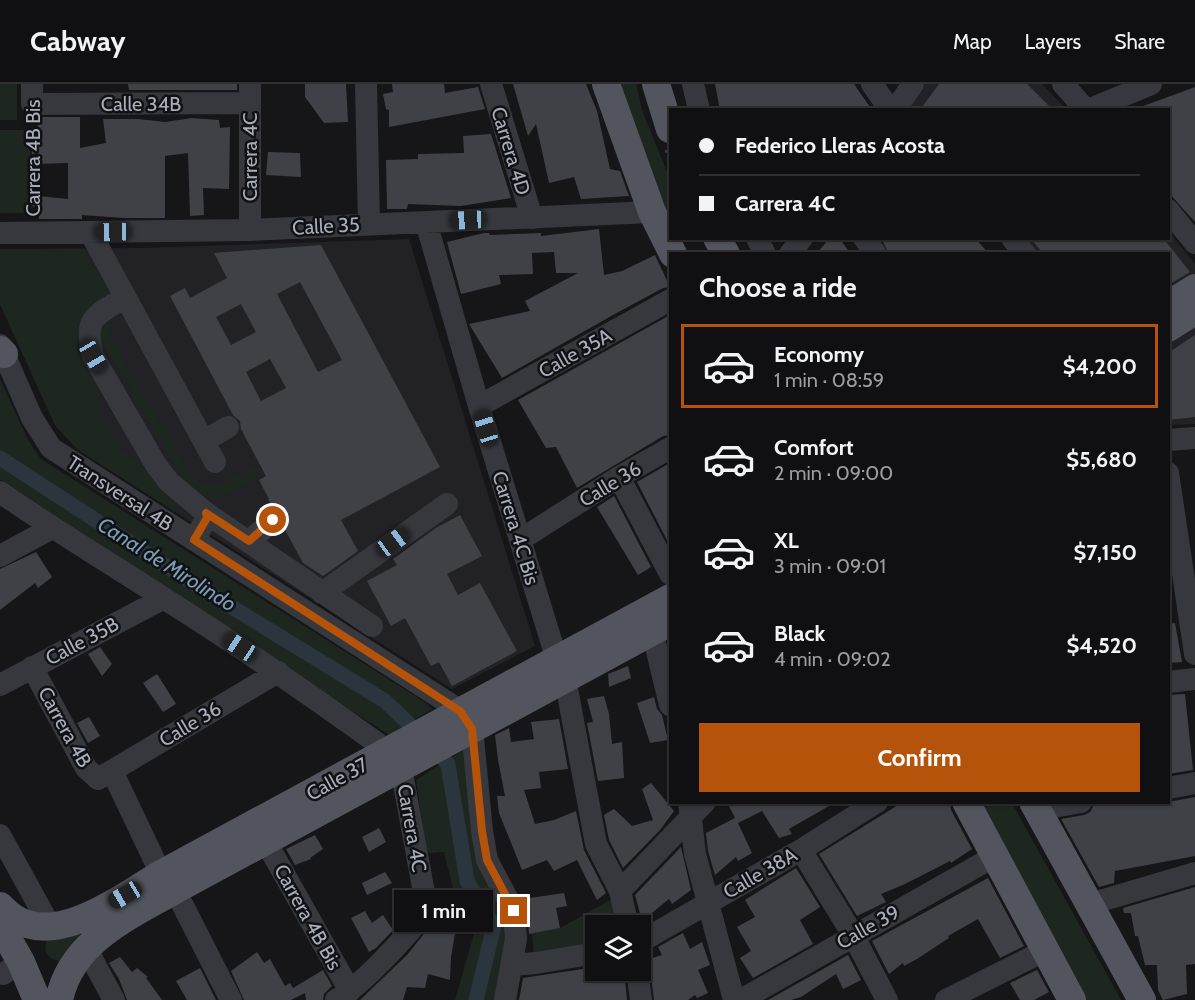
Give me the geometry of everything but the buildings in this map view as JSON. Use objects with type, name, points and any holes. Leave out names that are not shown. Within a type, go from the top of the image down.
[{"type":"main road","points":[[606,84],[652,212],[672,252]]},
{"type":"main road","points":[[656,84],[669,126]]},
{"type":"main road","points":[[1170,303],[1195,288]]},
{"type":"main road","points":[[1170,327],[1195,311]]},
{"type":"main road","name":"Calle 37","points":[[561,669],[669,599]]},
{"type":"main road","name":"Calle 37","points":[[59,1000],[66,980],[86,948],[99,935],[115,925],[168,882],[561,669],[661,626]]},
{"type":"main road","name":"Calle 37","points":[[0,906],[15,919],[38,925],[63,925],[88,916],[266,842],[400,757]]},
{"type":"main road","points":[[967,804],[1072,1000]]},
{"type":"main road","points":[[1035,806],[1142,1000]]},
{"type":"main road","points":[[0,925],[12,968],[37,1000]]},
{"type":"street","points":[[366,84],[369,224]]},
{"type":"street","name":"Carrera 4D","points":[[491,84],[532,218]]},
{"type":"street","points":[[693,84],[699,108]]},
{"type":"street","points":[[872,84],[889,108]]},
{"type":"street","points":[[897,108],[913,84]]},
{"type":"street","points":[[1063,84],[1085,108]]},
{"type":"street","points":[[1092,108],[1151,84]]},
{"type":"street","name":"Calle 34B","points":[[32,94],[250,94]]},
{"type":"street","name":"Carrera 4C","points":[[250,94],[250,230]]},
{"type":"street","name":"Calle 35","points":[[0,233],[250,230],[652,212]]},
{"type":"street","points":[[1170,212],[1195,243]]},
{"type":"street","name":"Carrera 4C Bis","points":[[426,222],[479,406],[561,669],[596,844],[620,891],[625,915]]},
{"type":"street","points":[[90,232],[215,462]]},
{"type":"street","points":[[1014,240],[1023,252]]},
{"type":"street","points":[[126,297],[98,315],[89,325],[88,336],[93,356],[156,465],[169,482],[206,513],[372,626]]},
{"type":"street","name":"Calle 35A","points":[[479,406],[669,301]]},
{"type":"street","name":"Transversal 4B","points":[[1,350],[32,418],[51,448],[194,540],[458,724]]},
{"type":"street","points":[[204,441],[228,427]]},
{"type":"street","points":[[1170,440],[1195,438]]},
{"type":"street","name":"Calle 36","points":[[520,540],[619,477],[669,449]]},
{"type":"street","points":[[619,477],[669,572]]},
{"type":"street","points":[[1170,485],[1195,654]]},
{"type":"street","points":[[0,492],[52,528],[278,672],[400,757]]},
{"type":"street","points":[[322,593],[447,504]]},
{"type":"street","points":[[194,540],[207,518],[206,513]]},
{"type":"street","points":[[249,541],[273,520]]},
{"type":"street","points":[[0,556],[52,528]]},
{"type":"street","name":"Calle 35B","points":[[0,685],[164,598]]},
{"type":"street","points":[[661,626],[669,696]]},
{"type":"street","name":"Carrera 4B","points":[[32,667],[86,768],[98,779],[108,774],[231,1000]]},
{"type":"street","name":"Calle 36","points":[[108,774],[278,672]]},
{"type":"street","points":[[1170,682],[1195,679]]},
{"type":"street","points":[[458,724],[487,860],[514,911],[516,939],[505,1000]]},
{"type":"street","name":"Carrera 4C","points":[[343,996],[417,923],[427,909],[400,757]]},
{"type":"street","points":[[1170,788],[1195,783]]},
{"type":"street","name":"Calle 38A","points":[[651,936],[801,850],[874,804]]},
{"type":"street","points":[[1035,806],[1058,804]]},
{"type":"street","points":[[620,891],[695,808]]},
{"type":"street","points":[[695,808],[695,854],[734,1000]]},
{"type":"street","points":[[0,835],[50,926]]},
{"type":"street","name":"Carrera 4B Bis","points":[[266,842],[343,996]]},
{"type":"street","points":[[801,850],[853,935],[887,1000]]},
{"type":"street","name":"Calle 39","points":[[741,1000],[995,856]]},
{"type":"street","points":[[1090,904],[1195,873]]},
{"type":"street","points":[[86,948],[114,1000]]},
{"type":"street","points":[[946,1000],[1046,950]]},
{"type":"street","points":[[511,964],[536,963],[585,955]]},
{"type":"street","points":[[638,981],[641,1000]]},
{"type":"path","name":"Carrera 4B Bis","points":[[32,94],[33,232]]},
{"type":"shaded area","points":[[0,84],[17,84],[17,120],[0,120]]},
{"type":"shaded area","points":[[614,84],[636,84],[643,113],[669,177],[669,227]]},
{"type":"shaded area","points":[[925,84],[1042,84],[1065,108],[909,108]]},
{"type":"shaded area","points":[[0,130],[30,130],[30,213],[0,213]]},
{"type":"shaded area","points":[[1170,233],[1195,264],[1195,278],[1170,294],[1170,252],[1027,252],[1016,240],[1170,240]]},
{"type":"shaded area","points":[[409,239],[535,646],[452,689],[77,449],[55,425],[0,304],[0,249],[142,248]]},
{"type":"shaded area","points":[[0,249],[83,249],[109,292],[85,313],[77,331],[82,352],[95,376],[100,409],[116,445],[180,502],[175,512],[77,449],[55,425],[0,304]]},
{"type":"shaded area","points":[[109,322],[112,330],[109,333],[112,340],[191,475],[207,484],[223,483],[255,467],[260,476],[213,501],[184,481],[96,332]]},
{"type":"shaded area","points":[[1195,325],[1195,424],[1170,425],[1170,340]]},
{"type":"shaded area","points":[[0,379],[28,440],[41,459],[426,703],[432,709],[389,735],[37,506],[0,479]]},
{"type":"shaded area","points":[[466,748],[509,931],[498,1000],[455,1000],[476,927],[459,912],[444,852],[427,853],[416,780]]},
{"type":"shaded area","points":[[976,804],[1013,804],[1121,1000],[1082,1000]]},
{"type":"shaded area","points":[[619,895],[624,915],[585,915],[585,950],[534,960],[532,933],[560,928]]},
{"type":"shaded area","points":[[85,929],[61,961],[53,959],[46,952],[47,940]]},
{"type":"waterway","name":"Canal de Mirolindo","points":[[0,458],[183,577],[385,701],[448,764],[467,881],[494,926],[476,1000]]},
{"type":"route","points":[[273,520],[249,541],[206,513],[207,518],[194,540],[460,711],[472,729],[487,860],[514,911]]}]
